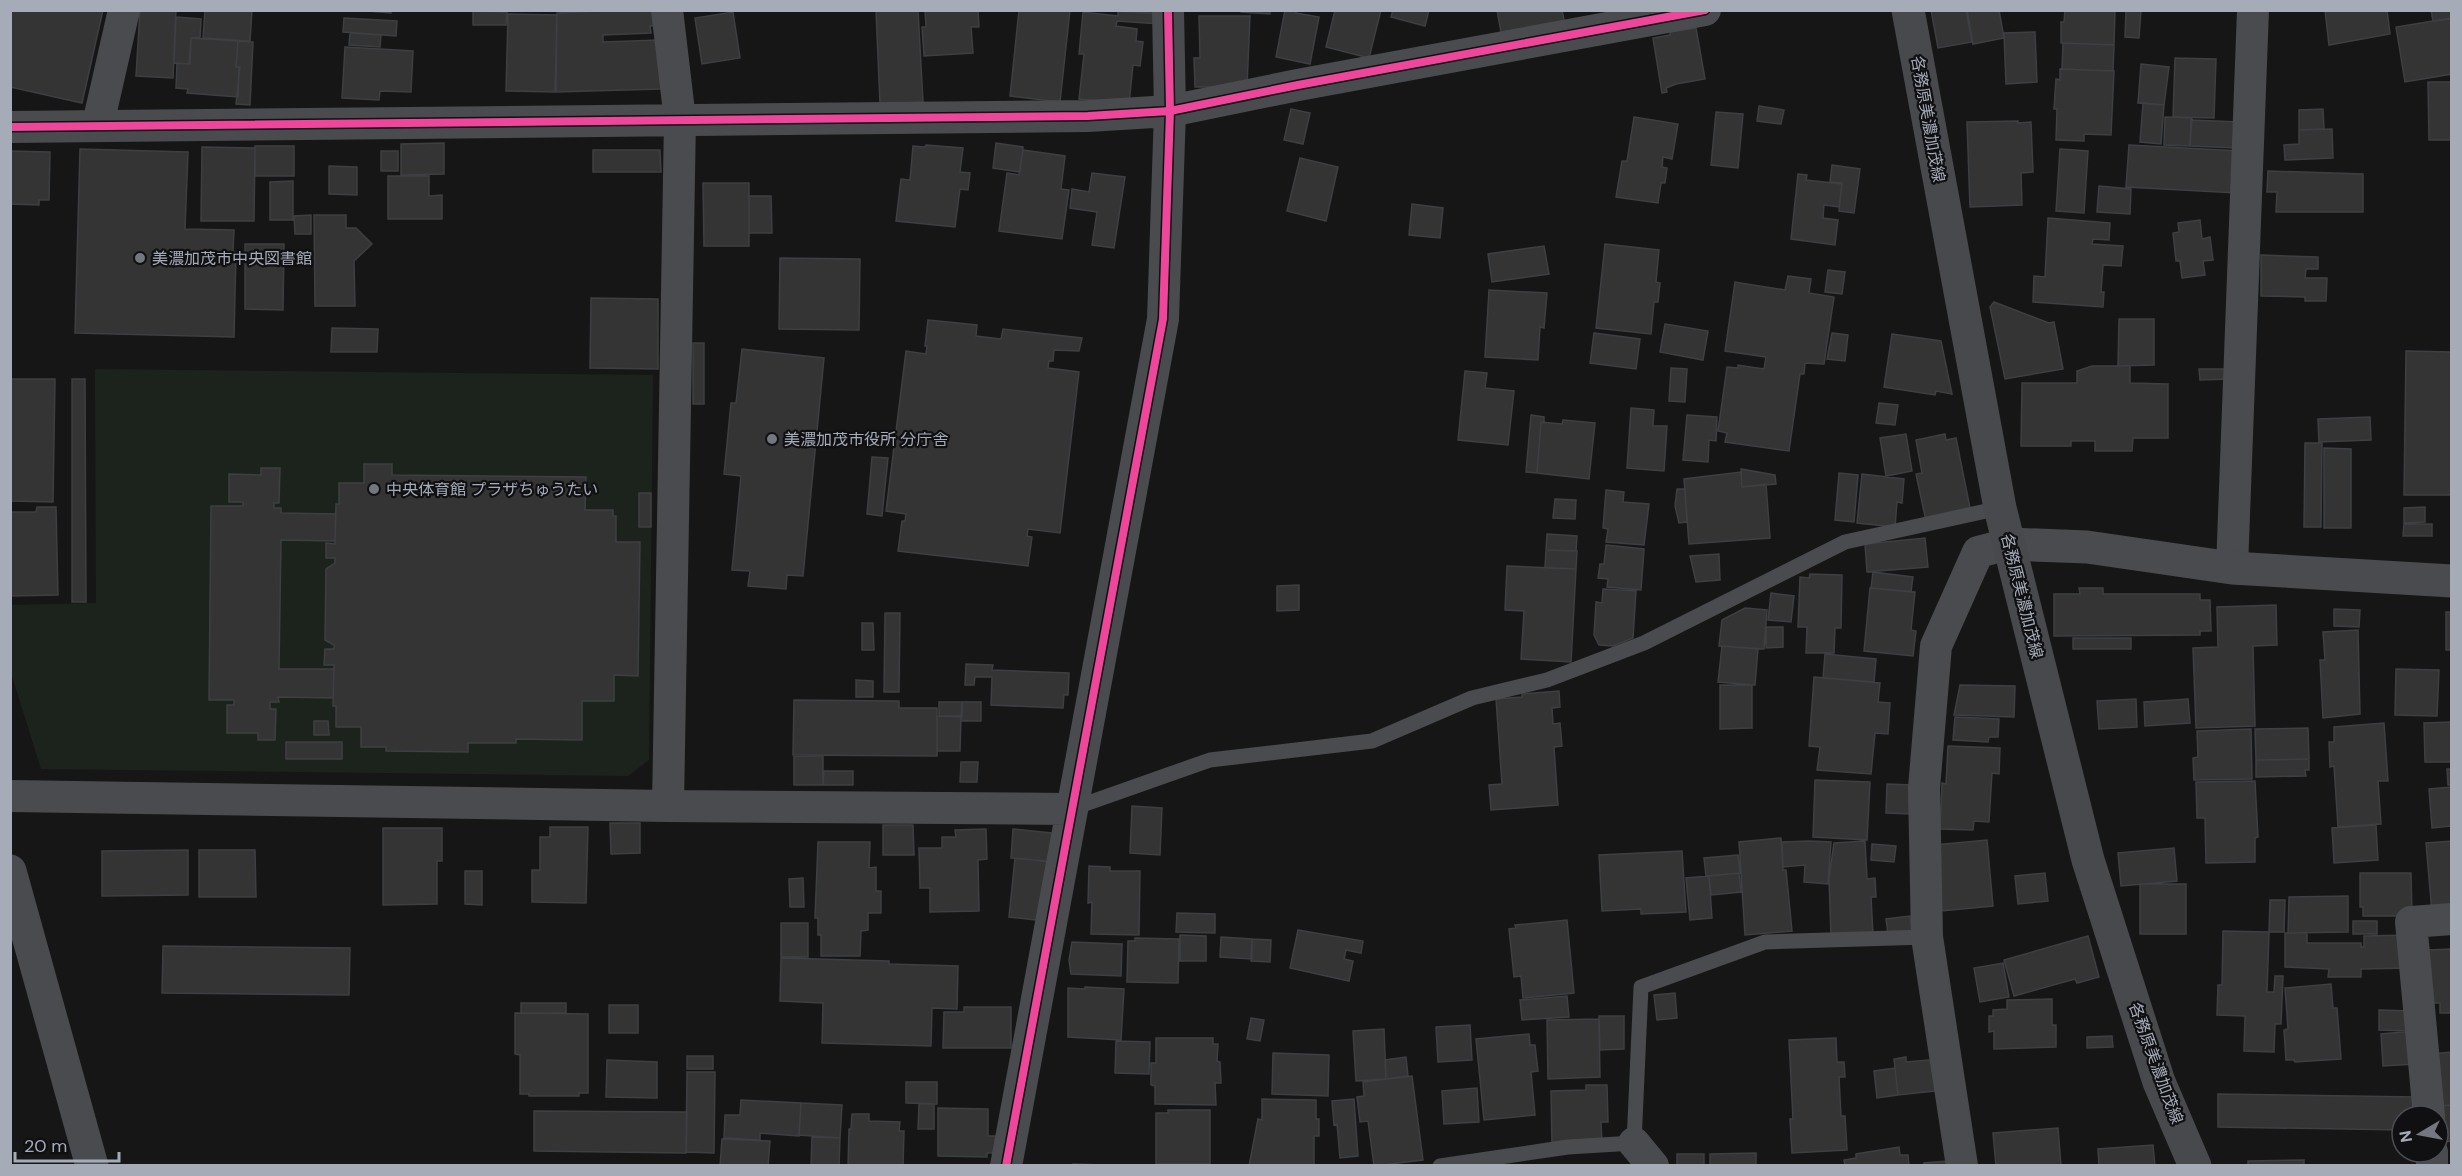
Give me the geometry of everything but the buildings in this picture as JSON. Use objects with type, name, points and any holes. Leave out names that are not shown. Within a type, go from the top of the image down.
[{"type":"main road","name":"各務原美濃加茂線","points":[[1908,10],[2000,508],[2088,860],[2159,1082],[2196,1166]]},
{"type":"street","points":[[98,124],[124,10]]},
{"type":"street","points":[[667,10],[680,120],[668,806]]},
{"type":"street","points":[[1006,1166],[1163,319],[1170,111],[1168,10]]},
{"type":"street","points":[[10,127],[98,124],[1088,116],[1170,111],[1298,85],[1705,10]]},
{"type":"street","points":[[2232,568],[2253,10]]},
{"type":"street","points":[[1962,1166],[1927,937],[1924,788],[1936,646],[1978,552],[2009,544],[2086,547],[2232,568],[2451,581]]},
{"type":"street","points":[[10,796],[668,806],[1071,809]]},
{"type":"street","points":[[10,871],[92,1166]]},
{"type":"street","points":[[2428,1104],[2411,922],[2451,919]]},
{"type":"lane","points":[[1071,809],[1210,760],[1371,741],[1472,698],[1547,680],[1644,643],[1845,542],[2000,508]]},
{"type":"lane","points":[[1440,1166],[1568,1147],[1643,1154],[1641,987],[1765,942],[1927,937]]},
{"type":"shaded area","name":"中央体育館 プラザちゅうたい","points":[[95,369],[653,375],[649,760],[628,776],[41,769],[11,673],[10,605],[96,603]]},
{"type":"cycle path","points":[[1006,1166],[1163,319],[1170,111],[1168,10]]},
{"type":"cycle path","points":[[10,127],[1088,116],[1170,111],[1298,85],[1705,10]]},
{"type":"place","name":"美濃加茂市中央図書館","points":[[140,258]]},
{"type":"place","name":"美濃加茂市役所 分庁舎","points":[[772,439]]},
{"type":"place","name":"中央体育館 プラザちゅうたい","points":[[374,489]]}]
